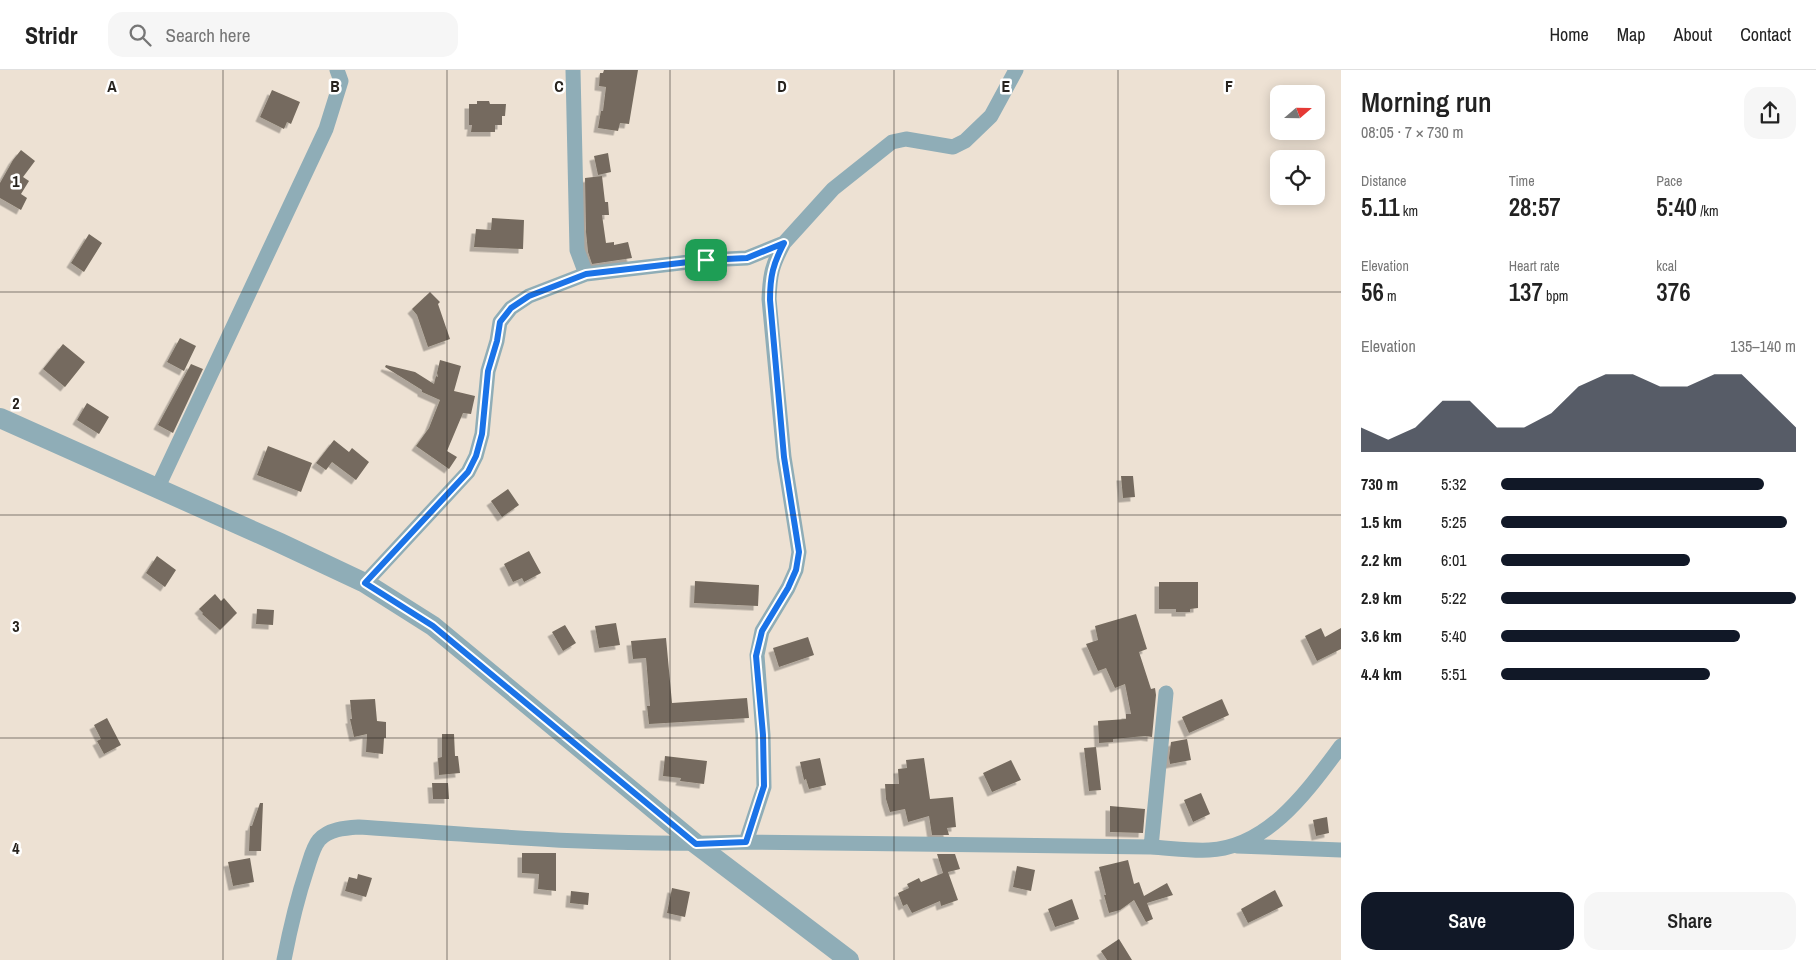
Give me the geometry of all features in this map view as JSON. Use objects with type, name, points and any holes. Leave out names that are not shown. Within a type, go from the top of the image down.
[{"type":"street","points":[[157,489],[326,129],[341,81],[337,70]]},
{"type":"street","points":[[573,70],[577,250],[586,274]]},
{"type":"street","points":[[746,842],[764,786],[763,735],[756,656],[762,631],[788,588],[796,570],[799,552],[784,457],[770,300],[770,279],[773,263],[784,243],[832,189],[892,142],[906,139],[953,146],[965,141],[991,116],[1016,70]]},
{"type":"street","points":[[365,583],[468,472],[476,456],[482,434],[488,371],[497,341],[500,322],[511,308],[529,296],[586,274],[706,260],[747,258],[784,243]]},
{"type":"street","points":[[0,418],[365,583],[433,626],[696,844],[849,960]]},
{"type":"street","points":[[1151,847],[1166,693]]},
{"type":"street","points":[[1233,846],[1264,830],[1288,811],[1341,746]]},
{"type":"street","points":[[284,960],[298,898],[311,856],[318,841],[336,830],[359,827],[514,838],[696,844],[746,842],[1151,847],[1209,850],[1233,846],[1341,850]]},
{"type":"building","points":[[604,70],[638,70],[629,124],[620,123],[618,131],[598,128],[601,111],[603,111],[606,87],[599,86],[600,73],[603,73]]},
{"type":"building","points":[[272,90],[300,102],[291,124],[287,122],[284,129],[260,117]]},
{"type":"building","points":[[477,101],[489,101],[490,104],[506,104],[505,116],[502,116],[502,125],[495,125],[495,132],[471,132],[469,104],[477,104]]},
{"type":"building","points":[[21,150],[35,161],[23,177],[29,181],[21,194],[27,198],[21,210],[0,198],[0,183]]},
{"type":"building","points":[[608,153],[611,172],[598,175],[594,156]]},
{"type":"building","points":[[602,176],[605,202],[608,202],[609,215],[602,215],[606,243],[614,242],[614,245],[628,242],[632,258],[592,264],[588,252],[586,232],[585,178]]},
{"type":"building","points":[[492,218],[524,220],[523,249],[474,247],[476,229],[491,230]]},
{"type":"building","points":[[89,234],[102,243],[84,272],[71,263]]},
{"type":"building","points":[[430,292],[440,302],[438,304],[450,339],[428,347],[417,315],[412,309]]},
{"type":"building","points":[[180,338],[196,346],[184,371],[167,362]]},
{"type":"building","points":[[63,344],[85,362],[65,387],[43,369]]},
{"type":"building","points":[[440,360],[461,366],[454,391],[475,396],[471,414],[463,413],[447,451],[457,457],[449,469],[416,446],[429,428],[440,400],[422,392],[422,390],[385,367],[386,365],[415,372],[434,384],[436,376],[438,377]]},
{"type":"building","points":[[191,364],[203,369],[173,433],[158,425]]},
{"type":"building","points":[[87,403],[109,417],[99,434],[77,420]]},
{"type":"building","points":[[334,440],[349,452],[352,448],[369,462],[356,480],[332,462],[326,470],[316,463]]},
{"type":"building","points":[[268,446],[312,463],[301,492],[257,475]]},
{"type":"building","points":[[1121,476],[1133,476],[1135,497],[1123,498]]},
{"type":"building","points":[[508,489],[519,505],[502,517],[491,501]]},
{"type":"building","points":[[529,551],[541,573],[524,582],[522,578],[513,582],[504,564]]},
{"type":"building","points":[[157,556],[176,570],[165,587],[146,573]]},
{"type":"building","points":[[695,581],[759,585],[758,606],[694,603]]},
{"type":"building","points":[[1159,582],[1198,582],[1198,608],[1190,609],[1190,612],[1176,612],[1176,609],[1159,609]]},
{"type":"building","points":[[215,594],[221,601],[224,598],[237,613],[220,630],[199,609]]},
{"type":"building","points":[[257,609],[274,610],[273,625],[256,624]]},
{"type":"building","points":[[1136,614],[1147,649],[1139,652],[1151,689],[1155,688],[1156,695],[1152,737],[1113,739],[1113,742],[1099,743],[1098,721],[1126,719],[1126,714],[1131,714],[1125,684],[1115,688],[1106,668],[1098,671],[1086,644],[1098,640],[1095,626]]},
{"type":"building","points":[[616,623],[620,645],[599,648],[595,626]]},
{"type":"building","points":[[565,625],[576,643],[563,651],[552,632]]},
{"type":"building","points":[[1321,628],[1325,637],[1341,628],[1341,649],[1317,661],[1305,636]]},
{"type":"building","points":[[808,637],[814,655],[779,667],[773,648]]},
{"type":"building","points":[[666,638],[672,703],[747,698],[749,718],[649,724],[647,706],[650,706],[646,658],[633,659],[631,641]]},
{"type":"building","points":[[375,699],[377,721],[386,722],[383,754],[366,752],[367,734],[354,737],[350,719],[352,719],[350,700]]},
{"type":"building","points":[[1222,699],[1229,715],[1189,733],[1182,717]]},
{"type":"building","points":[[107,718],[121,745],[104,754],[97,741],[101,739],[94,725]]},
{"type":"building","points":[[442,734],[454,734],[455,756],[458,756],[460,773],[439,775],[438,758],[442,757]]},
{"type":"building","points":[[1187,739],[1191,760],[1170,764],[1171,742]]},
{"type":"building","points":[[1096,747],[1101,790],[1089,791],[1084,748]]},
{"type":"building","points":[[665,756],[707,761],[704,784],[680,781],[681,778],[663,776]]},
{"type":"building","points":[[820,758],[826,785],[809,789],[806,779],[804,780],[800,762]]},
{"type":"building","points":[[924,758],[930,799],[953,797],[956,827],[947,828],[949,835],[932,835],[929,816],[908,822],[905,809],[890,812],[886,799],[885,784],[899,784],[898,769],[907,768],[906,760]]},
{"type":"building","points":[[1011,760],[1021,780],[992,792],[983,773]]},
{"type":"building","points":[[432,783],[448,783],[449,799],[433,799]]},
{"type":"building","points":[[1201,793],[1210,814],[1193,822],[1184,800]]},
{"type":"building","points":[[260,803],[263,803],[261,851],[249,851],[250,826],[252,826]]},
{"type":"building","points":[[1110,806],[1145,809],[1143,833],[1110,832]]},
{"type":"building","points":[[1327,817],[1329,833],[1316,836],[1313,820]]},
{"type":"building","points":[[522,853],[556,853],[556,891],[538,889],[539,874],[522,873]]},
{"type":"building","points":[[937,854],[955,854],[960,869],[948,872],[958,900],[941,906],[940,901],[912,913],[907,904],[903,906],[898,893],[909,888],[907,884],[919,878],[921,882],[943,873]]},
{"type":"building","points":[[250,858],[254,882],[233,886],[228,862]]},
{"type":"building","points":[[1128,860],[1134,884],[1139,882],[1144,896],[1167,883],[1173,895],[1147,903],[1153,919],[1146,922],[1134,900],[1120,910],[1109,913],[1099,867]]},
{"type":"building","points":[[1017,866],[1035,870],[1031,891],[1013,887]]},
{"type":"building","points":[[358,874],[372,878],[366,897],[345,891],[349,877],[357,879]]},
{"type":"building","points":[[672,888],[690,892],[685,917],[667,913]]},
{"type":"building","points":[[1275,890],[1283,906],[1248,923],[1241,909]]},
{"type":"building","points":[[571,891],[589,893],[588,905],[570,903]]},
{"type":"building","points":[[1072,899],[1079,919],[1055,927],[1048,909]]},
{"type":"building","points":[[1119,939],[1132,960],[1107,960],[1101,951]]},
{"type":"route","points":[[784,243],[773,263],[770,279],[770,300],[784,457],[799,552],[796,570],[788,588],[762,631],[756,656],[763,735],[764,786],[746,842],[696,844],[433,626],[365,583],[468,472],[476,456],[482,434],[488,371],[497,341],[500,322],[511,308],[529,296],[586,274],[706,260],[747,258],[784,243]]}]
